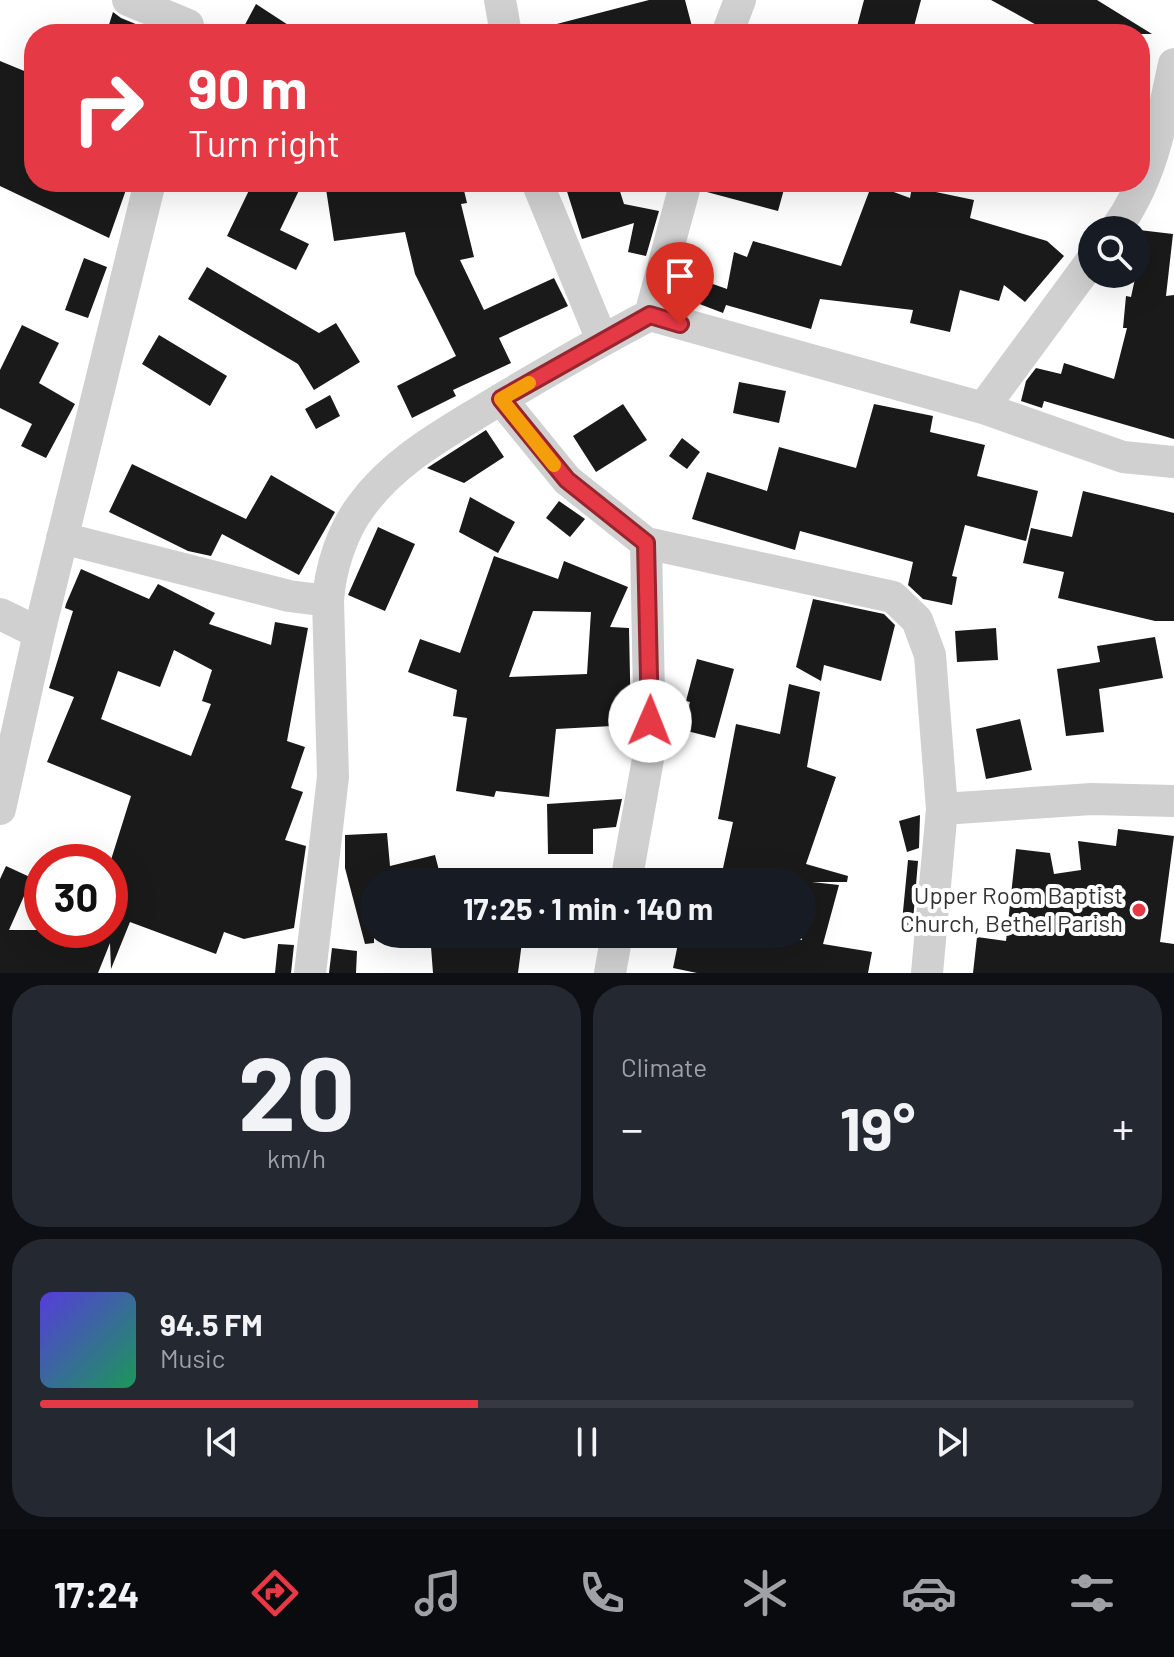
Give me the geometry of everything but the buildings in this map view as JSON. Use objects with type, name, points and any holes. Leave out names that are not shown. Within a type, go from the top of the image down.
[{"type":"street","points":[[128,0],[188,20]]},
{"type":"street","points":[[500,0],[504,24]]},
{"type":"street","points":[[731,24],[740,0]]},
{"type":"street","points":[[1150,166],[1174,64]]},
{"type":"street","points":[[0,809],[6,762],[148,192]]},
{"type":"street","points":[[541,192],[602,340]]},
{"type":"street","points":[[650,315],[683,192]]},
{"type":"street","points":[[1125,216],[1137,192]]},
{"type":"street","points":[[983,408],[1078,279]]},
{"type":"street","points":[[310,973],[333,777],[329,584],[345,533],[362,504],[408,456],[501,399],[650,315],[983,408],[1123,457],[1174,462]]},
{"type":"street","points":[[501,399],[567,480],[646,543],[893,597],[917,620],[930,655],[942,809],[927,973]]},
{"type":"street","points":[[62,538],[289,596],[328,601]]},
{"type":"street","points":[[629,868],[650,748],[646,543]]},
{"type":"street","points":[[0,614],[39,633]]},
{"type":"street","points":[[942,809],[1092,799],[1174,801]]},
{"type":"street","points":[[610,973],[614,948]]},
{"type":"slow traffic","points":[[529,383],[501,399],[554,465]]},
{"type":"place","name":"Upper Room Baptist Church, Bethel Parish","points":[[1139,910]]},
{"type":"route","points":[[650,721],[646,543],[567,480],[501,399],[650,315],[680,324]]}]
